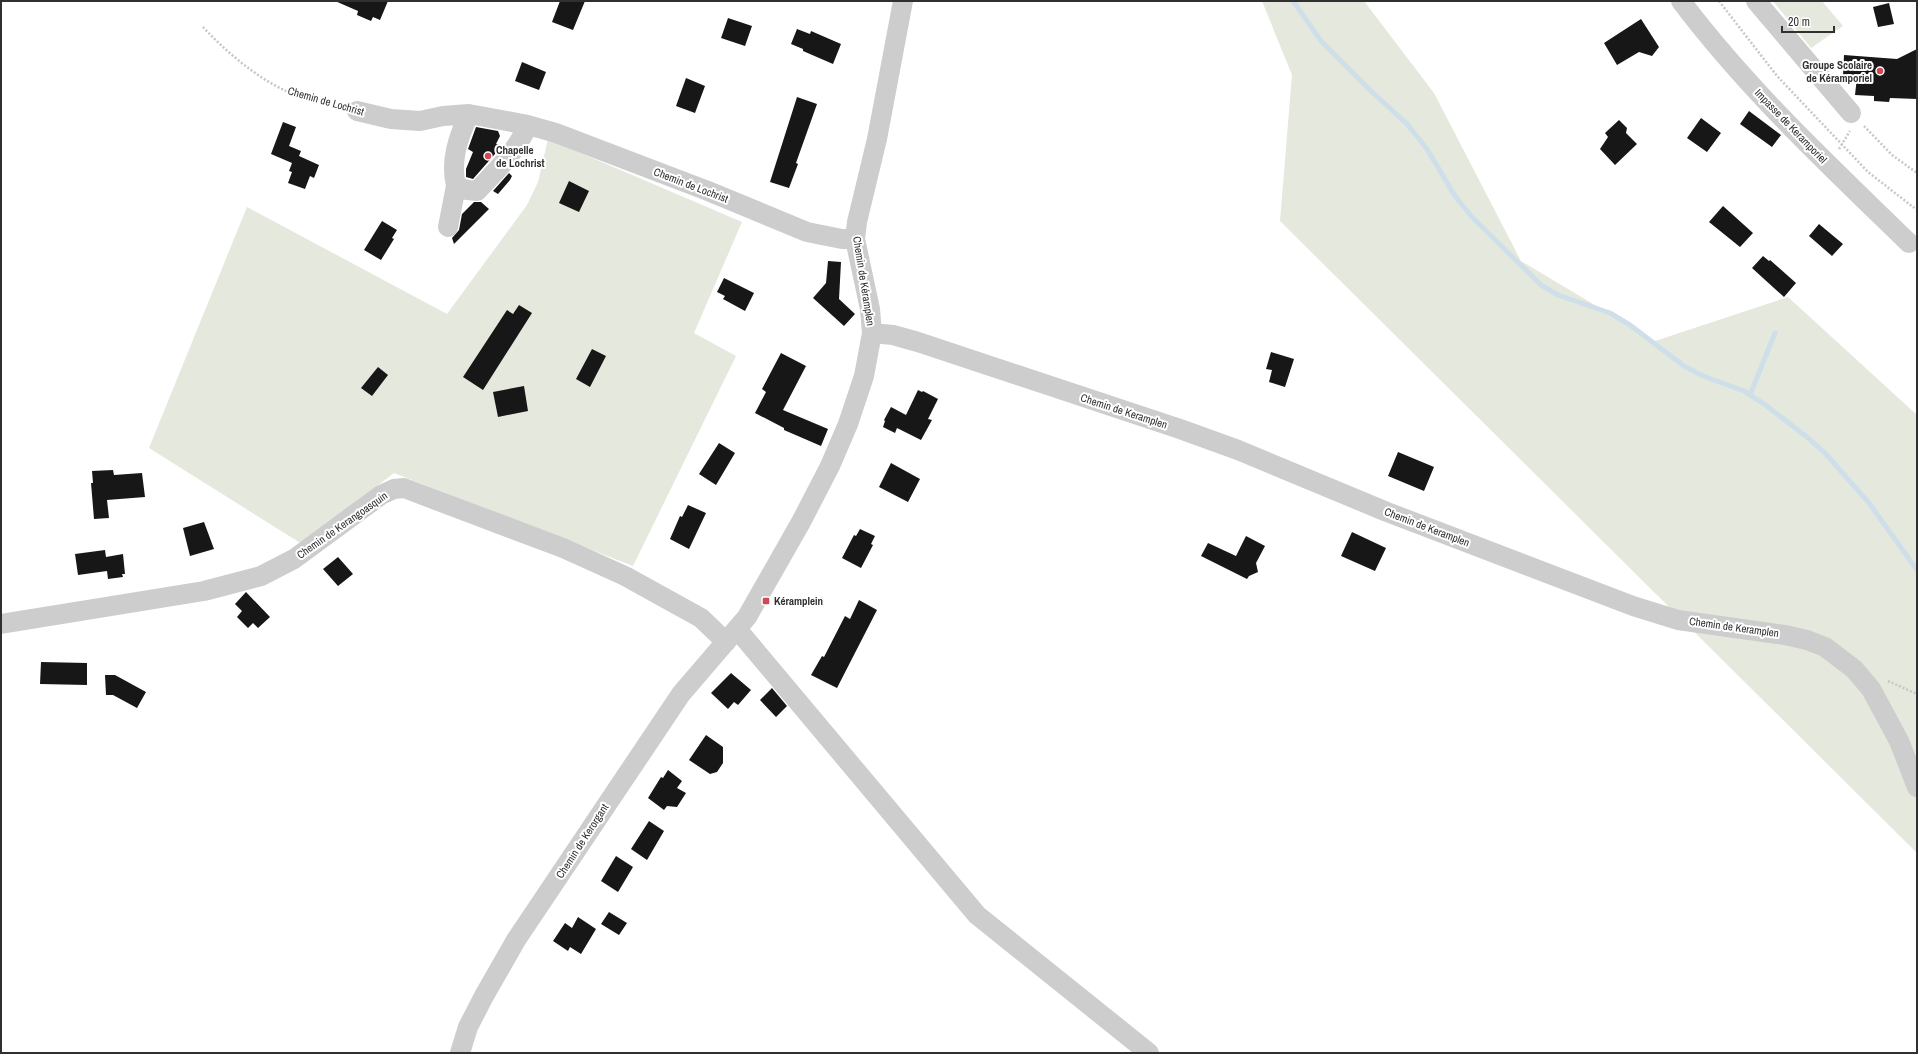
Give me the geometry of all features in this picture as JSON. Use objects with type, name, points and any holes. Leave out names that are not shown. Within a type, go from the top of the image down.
[{"type":"street","name":"Chemin de Kéramplen","points":[[732,635],[747,617],[764,588],[830,466],[857,401],[864,376],[872,333],[870,309],[855,239],[857,222],[876,139],[903,1]]},
{"type":"street","name":"Impasse de Keramporiel","points":[[1682,1],[1711,42],[1798,136],[1909,243]]},
{"type":"street","points":[[1756,1],[1855,116]]},
{"type":"street","name":"Chemin de Lochrist","points":[[357,111],[391,119],[420,121],[443,116],[469,114],[528,125],[556,133],[708,191],[808,232],[842,239],[855,239]]},
{"type":"street","points":[[448,227],[456,186],[453,172],[454,159],[458,139],[469,114]]},
{"type":"street","points":[[456,186],[467,190],[477,191],[506,162],[522,138],[528,125]]},
{"type":"street","name":"Chemin de Keramplen","points":[[872,333],[894,335],[918,342],[1180,429],[1238,450],[1387,512],[1633,606],[1678,620],[1785,635],[1807,640],[1825,647],[1854,669],[1871,689],[1899,741],[1917,787]]},
{"type":"street","name":"Chemin de Kerangoasquin","points":[[1,624],[204,591],[261,576],[294,559],[381,495],[394,489],[404,488],[563,548],[625,576],[732,635],[977,915],[1149,1053]]},
{"type":"street","name":"Chemin de Kerorgant","points":[[460,1053],[468,1027],[516,940],[681,694],[732,635]]},
{"type":"path","points":[[1719,1],[1777,76],[1868,172],[1917,210]]},
{"type":"path","name":"Chemin de Lochrist","points":[[203,27],[231,53],[265,79],[285,90],[357,111]]},
{"type":"path","points":[[1828,165],[1842,144],[1855,116],[1892,155],[1917,173]]},
{"type":"shaded area","points":[[1262,1],[1364,1],[1434,93],[1521,261],[1655,341],[1788,297],[1917,415],[1917,853],[1280,221],[1292,75]]},
{"type":"shaded area","points":[[1773,1],[1822,1],[1843,26],[1811,48]]},
{"type":"shaded area","points":[[548,139],[742,222],[694,333],[736,356],[633,566],[394,473],[302,544],[149,448],[247,207],[447,314],[527,205],[538,182]]},
{"type":"building","points":[[335,1],[388,1],[380,20],[373,17],[371,21],[357,15],[358,11]]},
{"type":"building","points":[[560,1],[585,1],[573,30],[552,22]]},
{"type":"building","points":[[1889,3],[1894,24],[1878,27],[1873,7]]},
{"type":"building","points":[[728,18],[752,26],[745,46],[721,38]]},
{"type":"building","points":[[1641,19],[1659,47],[1652,56],[1639,52],[1617,65],[1604,43]]},
{"type":"building","points":[[797,29],[810,34],[811,31],[841,44],[833,64],[791,44]]},
{"type":"building","name":"Groupe Scolaire de Kéramporiel","points":[[1917,49],[1917,99],[1890,98],[1889,102],[1874,101],[1874,96],[1855,95],[1857,77],[1843,76],[1844,55],[1897,59]]},
{"type":"building","points":[[522,62],[546,72],[539,90],[515,81]]},
{"type":"building","points":[[686,78],[705,86],[695,113],[676,106]]},
{"type":"building","points":[[797,97],[817,104],[796,163],[798,164],[789,188],[770,182]]},
{"type":"building","points":[[1749,111],[1781,135],[1772,147],[1740,124]]},
{"type":"building","points":[[1701,118],[1721,133],[1707,152],[1687,138]]},
{"type":"building","points":[[1619,120],[1627,128],[1626,133],[1637,144],[1615,165],[1600,149],[1608,137],[1605,133]]},
{"type":"building","points":[[283,122],[296,127],[289,146],[301,151],[299,156],[319,165],[314,178],[310,176],[305,189],[288,183],[292,172],[289,171],[292,163],[271,154]]},
{"type":"building","name":"Chapelle de Lochrist","points":[[476,127],[498,131],[500,136],[496,144],[502,146],[473,179],[466,177],[466,169],[473,152],[468,149]]},
{"type":"building","points":[[509,173],[512,176],[510,180],[498,194],[493,191]]},
{"type":"building","points":[[569,181],[589,191],[579,212],[559,203]]},
{"type":"building","points":[[474,202],[481,202],[489,209],[454,244],[452,238],[459,230],[462,214]]},
{"type":"building","points":[[1723,206],[1753,233],[1740,247],[1709,222]]},
{"type":"building","points":[[382,221],[397,230],[392,238],[394,239],[381,260],[364,250]]},
{"type":"building","points":[[1819,224],[1843,244],[1832,256],[1809,236]]},
{"type":"building","points":[[1763,256],[1769,261],[1770,260],[1796,283],[1784,297],[1752,268]]},
{"type":"building","points":[[828,261],[841,262],[839,299],[855,314],[844,326],[813,298],[826,283]]},
{"type":"building","points":[[724,278],[754,293],[745,311],[723,299],[725,296],[717,292]]},
{"type":"building","points":[[519,305],[532,313],[483,390],[463,377],[507,310],[513,314]]},
{"type":"building","points":[[592,349],[606,356],[590,387],[576,379]]},
{"type":"building","points":[[1271,352],[1294,359],[1285,387],[1269,382],[1272,370],[1266,369]]},
{"type":"building","points":[[781,353],[806,366],[783,410],[828,429],[821,446],[784,430],[784,428],[755,413],[766,392],[762,389]]},
{"type":"building","points":[[378,367],[388,375],[372,396],[361,388]]},
{"type":"building","points":[[524,386],[528,411],[498,417],[493,392]]},
{"type":"building","points":[[918,390],[938,399],[928,419],[932,420],[921,440],[897,428],[895,433],[883,427],[884,420],[891,407],[906,415]]},
{"type":"building","points":[[719,443],[735,453],[716,485],[699,474]]},
{"type":"building","points":[[1398,452],[1434,467],[1424,491],[1388,476]]},
{"type":"building","points":[[891,463],[920,479],[908,502],[879,487]]},
{"type":"building","points":[[113,470],[114,475],[142,473],[145,497],[107,500],[109,518],[94,519],[91,483],[93,483],[92,471]]},
{"type":"building","points":[[688,505],[706,513],[689,549],[670,539],[680,516],[682,517]]},
{"type":"building","points":[[204,522],[214,549],[190,556],[183,528]]},
{"type":"building","points":[[860,529],[875,536],[871,544],[873,545],[861,568],[842,558],[854,535],[856,536]]},
{"type":"building","points":[[1352,532],[1386,548],[1375,571],[1341,556]]},
{"type":"building","points":[[1246,536],[1265,546],[1256,563],[1258,572],[1249,576],[1247,579],[1201,556],[1208,543],[1236,556]]},
{"type":"building","points":[[105,550],[106,557],[123,554],[125,574],[122,574],[123,577],[108,579],[107,571],[78,575],[75,554]]},
{"type":"building","points":[[338,557],[353,574],[338,586],[323,569]]},
{"type":"building","points":[[246,592],[270,617],[258,628],[253,623],[248,628],[237,617],[242,611],[235,604]]},
{"type":"building","points":[[859,600],[877,610],[837,688],[811,675],[822,656],[824,657],[845,616],[850,619]]},
{"type":"building","points":[[41,662],[87,663],[87,685],[40,684]]},
{"type":"building","points":[[731,673],[751,690],[738,705],[734,702],[728,709],[711,693]]},
{"type":"building","points":[[105,675],[115,675],[146,692],[137,708],[113,695],[106,695]]},
{"type":"building","points":[[772,688],[787,706],[776,717],[760,700]]},
{"type":"building","points":[[706,735],[723,747],[723,763],[717,772],[710,774],[689,760]]},
{"type":"building","points":[[668,770],[682,781],[677,788],[686,793],[677,807],[667,806],[664,810],[648,798],[661,777],[663,778]]},
{"type":"building","points":[[649,821],[664,831],[647,860],[631,849]]},
{"type":"building","points":[[616,856],[633,867],[618,892],[601,881]]},
{"type":"building","points":[[609,912],[627,923],[619,935],[601,924]]},
{"type":"building","points":[[578,917],[596,929],[581,954],[570,947],[568,951],[553,941],[565,923],[572,928]]},
{"type":"waterway","points":[[1293,1],[1321,41],[1370,90],[1407,124],[1427,149],[1455,196],[1471,216],[1541,285],[1558,295],[1610,313],[1630,325],[1684,366],[1703,376],[1744,391],[1764,404],[1807,437],[1825,453],[1869,503],[1917,570]]},
{"type":"waterway","points":[[1750,395],[1775,333]]},
{"type":"place","name":"Groupe Scolaire de Kéramporiel","points":[[1880,71]]},
{"type":"place","name":"Chapelle de Lochrist","points":[[488,156]]},
{"type":"place","name":"Kéramplein","points":[[766,601]]}]
